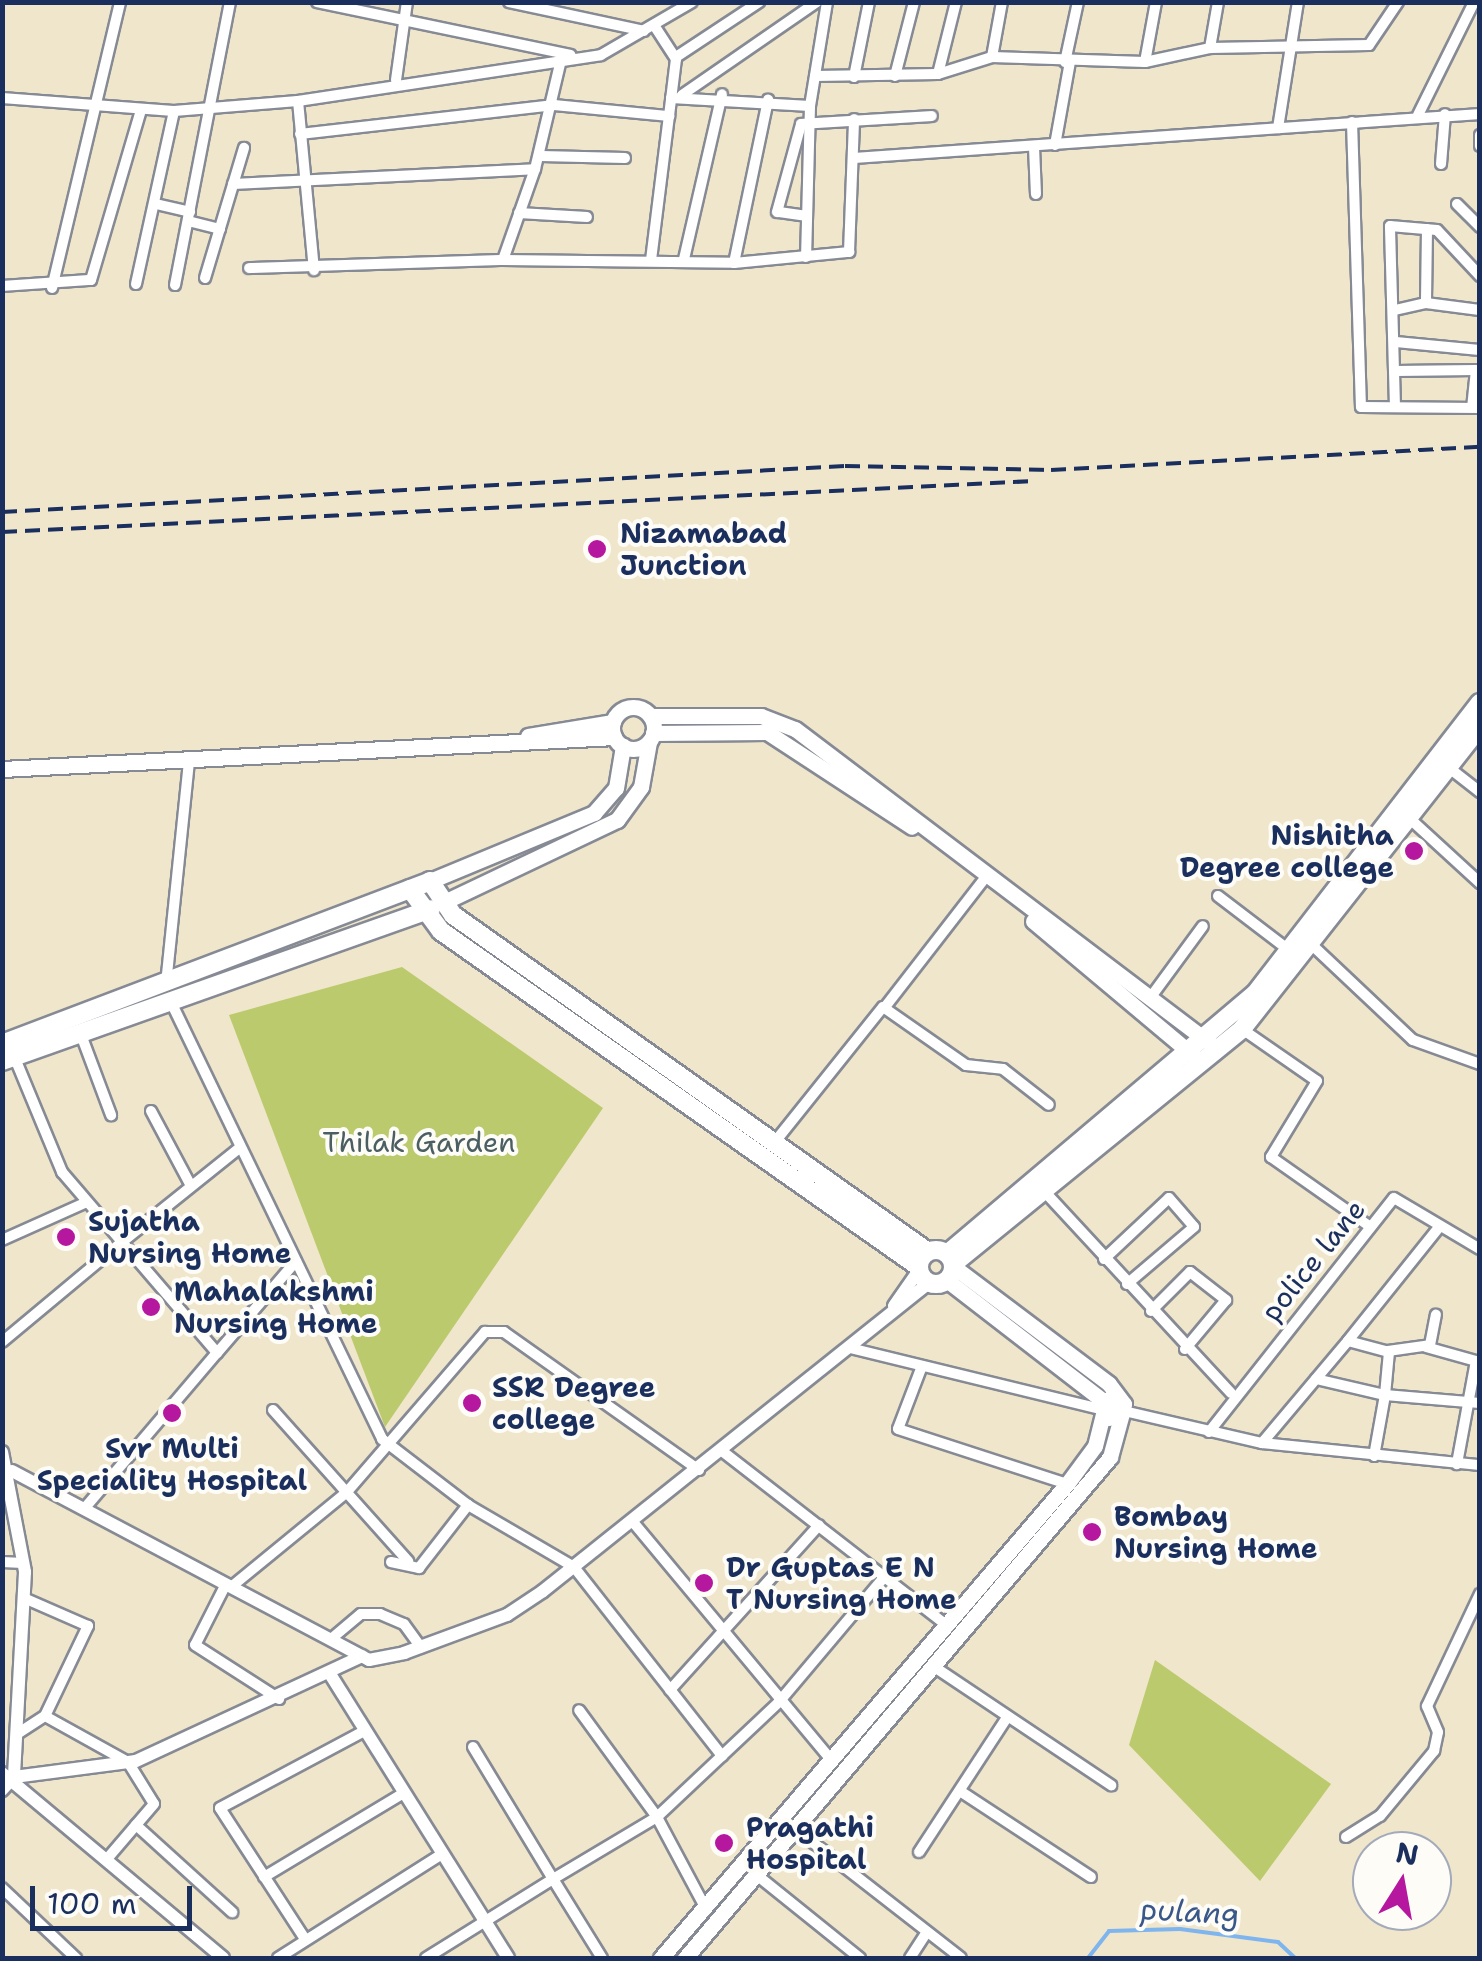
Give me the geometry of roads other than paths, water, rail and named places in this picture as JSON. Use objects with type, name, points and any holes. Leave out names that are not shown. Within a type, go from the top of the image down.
[{"type":"highway","points":[[937,1267],[1044,1192],[1210,1043],[1289,950],[1480,703]]},
{"type":"highway","points":[[1210,1043],[1242,1029],[1480,727]]},
{"type":"highway","points":[[6,1054],[430,881],[442,903],[774,1142],[937,1267]]},
{"type":"highway","points":[[410,890],[422,913],[761,1160],[937,1267]]},
{"type":"highway","points":[[6,1054],[80,1031],[167,990],[422,913],[442,903]]},
{"type":"highway","points":[[937,1267],[1194,1057]]},
{"type":"main road","points":[[430,881],[594,813],[616,788],[617,735],[634,707],[650,716],[779,721],[985,877],[1194,1057]]},
{"type":"main road","points":[[442,903],[617,820],[641,786],[651,738],[650,716]]},
{"type":"main road","points":[[2,769],[189,762],[528,736],[651,738],[767,732],[1153,994],[1210,1043]]},
{"type":"main road","points":[[690,1957],[1110,1456],[1123,1412],[1105,1405],[937,1267]]},
{"type":"main road","points":[[662,1958],[784,1820],[1067,1484],[1095,1446],[1105,1405]]},
{"type":"street","points":[[52,288],[120,2]]},
{"type":"street","points":[[175,285],[230,2]]},
{"type":"street","points":[[318,2],[583,57]]},
{"type":"street","points":[[396,80],[407,2]]},
{"type":"street","points":[[508,2],[574,19],[650,29],[676,57],[676,97],[669,116],[651,260]]},
{"type":"street","points":[[574,19],[577,2]]},
{"type":"street","points":[[2,98],[97,102],[174,111],[298,102],[396,80],[583,57],[650,29],[692,2]]},
{"type":"street","points":[[676,57],[759,2]]},
{"type":"street","points":[[676,97],[818,2]]},
{"type":"street","points":[[806,256],[808,121],[827,2]]},
{"type":"street","points":[[854,77],[869,2]]},
{"type":"street","points":[[895,76],[914,2]]},
{"type":"street","points":[[938,74],[956,2]]},
{"type":"street","points":[[1055,146],[1078,2]]},
{"type":"street","points":[[1144,62],[1156,2]]},
{"type":"street","points":[[1210,48],[1218,2]]},
{"type":"street","points":[[1278,128],[1298,2]]},
{"type":"street","points":[[815,76],[938,74],[992,57],[1144,62],[1210,48],[1288,51],[1374,43],[1398,2]]},
{"type":"street","points":[[1418,115],[1474,2]]},
{"type":"street","points":[[992,57],[999,5]]},
{"type":"street","points":[[504,260],[541,156],[561,60]]},
{"type":"street","points":[[676,97],[722,94],[810,106]]},
{"type":"street","points":[[684,259],[722,94]]},
{"type":"street","points":[[734,263],[768,100]]},
{"type":"street","points":[[298,102],[314,270]]},
{"type":"street","points":[[300,134],[554,105],[669,116]]},
{"type":"street","points":[[2,286],[52,288],[91,280],[141,110]]},
{"type":"street","points":[[136,284],[174,111]]},
{"type":"street","points":[[1441,164],[1445,114]]},
{"type":"street","points":[[854,158],[1055,146],[1418,115],[1480,114]]},
{"type":"street","points":[[807,216],[777,212],[797,130],[808,121],[932,116]]},
{"type":"street","points":[[249,268],[314,270],[504,260],[684,259],[734,263],[852,250],[854,119]]},
{"type":"street","points":[[1352,122],[1361,407],[1476,408],[1480,354],[1396,342]]},
{"type":"street","points":[[1480,135],[1480,146]]},
{"type":"street","points":[[1034,146],[1036,194]]},
{"type":"street","points":[[205,278],[244,148]]},
{"type":"street","points":[[541,156],[625,158]]},
{"type":"street","points":[[233,184],[535,169]]},
{"type":"street","points":[[156,204],[220,229]]},
{"type":"street","points":[[1457,204],[1480,227]]},
{"type":"street","points":[[519,213],[587,217]]},
{"type":"street","points":[[1395,407],[1390,226],[1427,230],[1480,276]]},
{"type":"street","points":[[1426,303],[1427,230]]},
{"type":"street","points":[[1395,310],[1426,303],[1480,310]]},
{"type":"street","points":[[1396,371],[1478,370]]},
{"type":"street","points":[[189,762],[167,990],[237,1150],[386,1444],[468,1505],[574,1567],[722,1756]]},
{"type":"street","points":[[1448,767],[1480,792]]},
{"type":"street","points":[[1407,817],[1480,883]]},
{"type":"street","points":[[761,1160],[886,1007],[985,877]]},
{"type":"street","points":[[1218,896],[1289,950]]},
{"type":"street","points":[[1153,994],[1202,926]]},
{"type":"street","points":[[1311,944],[1413,1040],[1480,1064]]},
{"type":"street","points":[[886,1007],[966,1065],[1002,1069],[1049,1105]]},
{"type":"street","points":[[1242,1029],[1317,1081],[1272,1158],[1369,1226]]},
{"type":"street","points":[[80,1031],[110,1114]]},
{"type":"street","points":[[6,1054],[51,1152],[87,1202],[217,1353]]},
{"type":"street","points":[[151,1111],[191,1186]]},
{"type":"street","points":[[3,1341],[237,1150]]},
{"type":"street","points":[[1044,1192],[1184,1349],[1231,1393]]},
{"type":"street","points":[[1104,1258],[1169,1198],[1194,1227],[1127,1284]]},
{"type":"street","name":"police lane","points":[[1209,1432],[1231,1393],[1394,1198],[1480,1249]]},
{"type":"street","points":[[2,1240],[87,1202]]},
{"type":"street","points":[[1262,1443],[1440,1226]]},
{"type":"street","points":[[84,1509],[296,1261]]},
{"type":"street","points":[[8,1775],[128,1762],[280,1699],[362,1656],[421,1647],[507,1615],[633,1522],[850,1348],[937,1267]]},
{"type":"street","points":[[1150,1310],[1190,1272],[1226,1300],[1184,1349]]},
{"type":"street","points":[[1426,1348],[1436,1315]]},
{"type":"street","points":[[280,1699],[194,1645],[229,1585],[346,1493],[477,1336],[494,1331],[699,1470]]},
{"type":"street","points":[[1348,1340],[1388,1350],[1426,1348],[1474,1354],[1474,1403],[1457,1464]]},
{"type":"street","points":[[850,1348],[1105,1405]]},
{"type":"street","points":[[1374,1456],[1388,1350]]},
{"type":"street","points":[[922,1366],[898,1430],[1067,1484]]},
{"type":"street","points":[[1316,1379],[1384,1394],[1474,1403]]},
{"type":"street","points":[[273,1410],[408,1561],[419,1568],[468,1505]]},
{"type":"street","points":[[1123,1412],[1262,1443],[1480,1465]]},
{"type":"street","points":[[722,1451],[949,1626]]},
{"type":"street","points":[[2,1452],[12,1471],[24,1562],[8,1775],[2,1790]]},
{"type":"street","points":[[12,1471],[362,1656]]},
{"type":"street","points":[[633,1522],[779,1702],[833,1762]]},
{"type":"street","points":[[670,1690],[726,1636],[819,1525]]},
{"type":"street","points":[[392,1562],[408,1561]]},
{"type":"street","points":[[2,1562],[24,1562]]},
{"type":"street","points":[[426,1958],[657,1817],[779,1702],[886,1576]]},
{"type":"street","points":[[1346,1837],[1380,1816],[1434,1751],[1438,1732],[1427,1706],[1480,1594]]},
{"type":"street","points":[[12,1728],[45,1716],[88,1626],[24,1598]]},
{"type":"street","points":[[331,1640],[361,1614],[380,1614],[404,1624],[421,1647]]},
{"type":"street","points":[[936,1668],[1006,1719],[1111,1785]]},
{"type":"street","points":[[330,1674],[439,1856],[508,1958]]},
{"type":"street","points":[[579,1710],[657,1817],[705,1907]]},
{"type":"street","points":[[45,1716],[128,1762],[154,1804],[106,1860]]},
{"type":"street","points":[[919,1852],[963,1794],[1006,1719]]},
{"type":"street","points":[[305,1939],[220,1808],[364,1731]]},
{"type":"street","points":[[472,1748],[602,1958]]},
{"type":"street","points":[[8,1775],[223,1958]]},
{"type":"street","points":[[264,1878],[402,1794]]},
{"type":"street","points":[[963,1794],[1091,1877]]},
{"type":"street","points":[[784,1820],[960,1958]]},
{"type":"street","points":[[136,1824],[232,1912]]},
{"type":"street","points":[[278,1958],[439,1856]]},
{"type":"street","points":[[758,1876],[860,1958]]},
{"type":"street","points":[[2,1888],[76,1958]]},
{"type":"street","points":[[910,1958],[926,1932]]},
{"type":"waterway","name":"pulang","points":[[1088,1958],[1109,1931],[1180,1929],[1278,1942],[1295,1958]]},
{"type":"railway","points":[[2,512],[845,466],[1051,470],[1480,447]]},
{"type":"railway","points":[[2,532],[1035,481]]},
{"type":"place","name":"Nizamabad Junction","points":[[597,549]]},
{"type":"place","name":"Nishitha Degree college","points":[[1414,851]]},
{"type":"place","name":"Sujatha Nursing Home","points":[[66,1237]]},
{"type":"place","name":"Mahalakshmi Nursing Home","points":[[151,1307]]},
{"type":"place","name":"SSR Degree college","points":[[472,1403]]},
{"type":"place","name":"Svr Multi Speciality Hospital","points":[[172,1413]]},
{"type":"place","name":"Bombay Nursing Home","points":[[1092,1532]]},
{"type":"place","name":"Dr Guptas E N T Nursing Home","points":[[704,1583]]},
{"type":"place","name":"Pragathi Hospital","points":[[724,1843]]},
{"type":"park label","name":"Thilak Garden","points":[[419,1142]]}]
